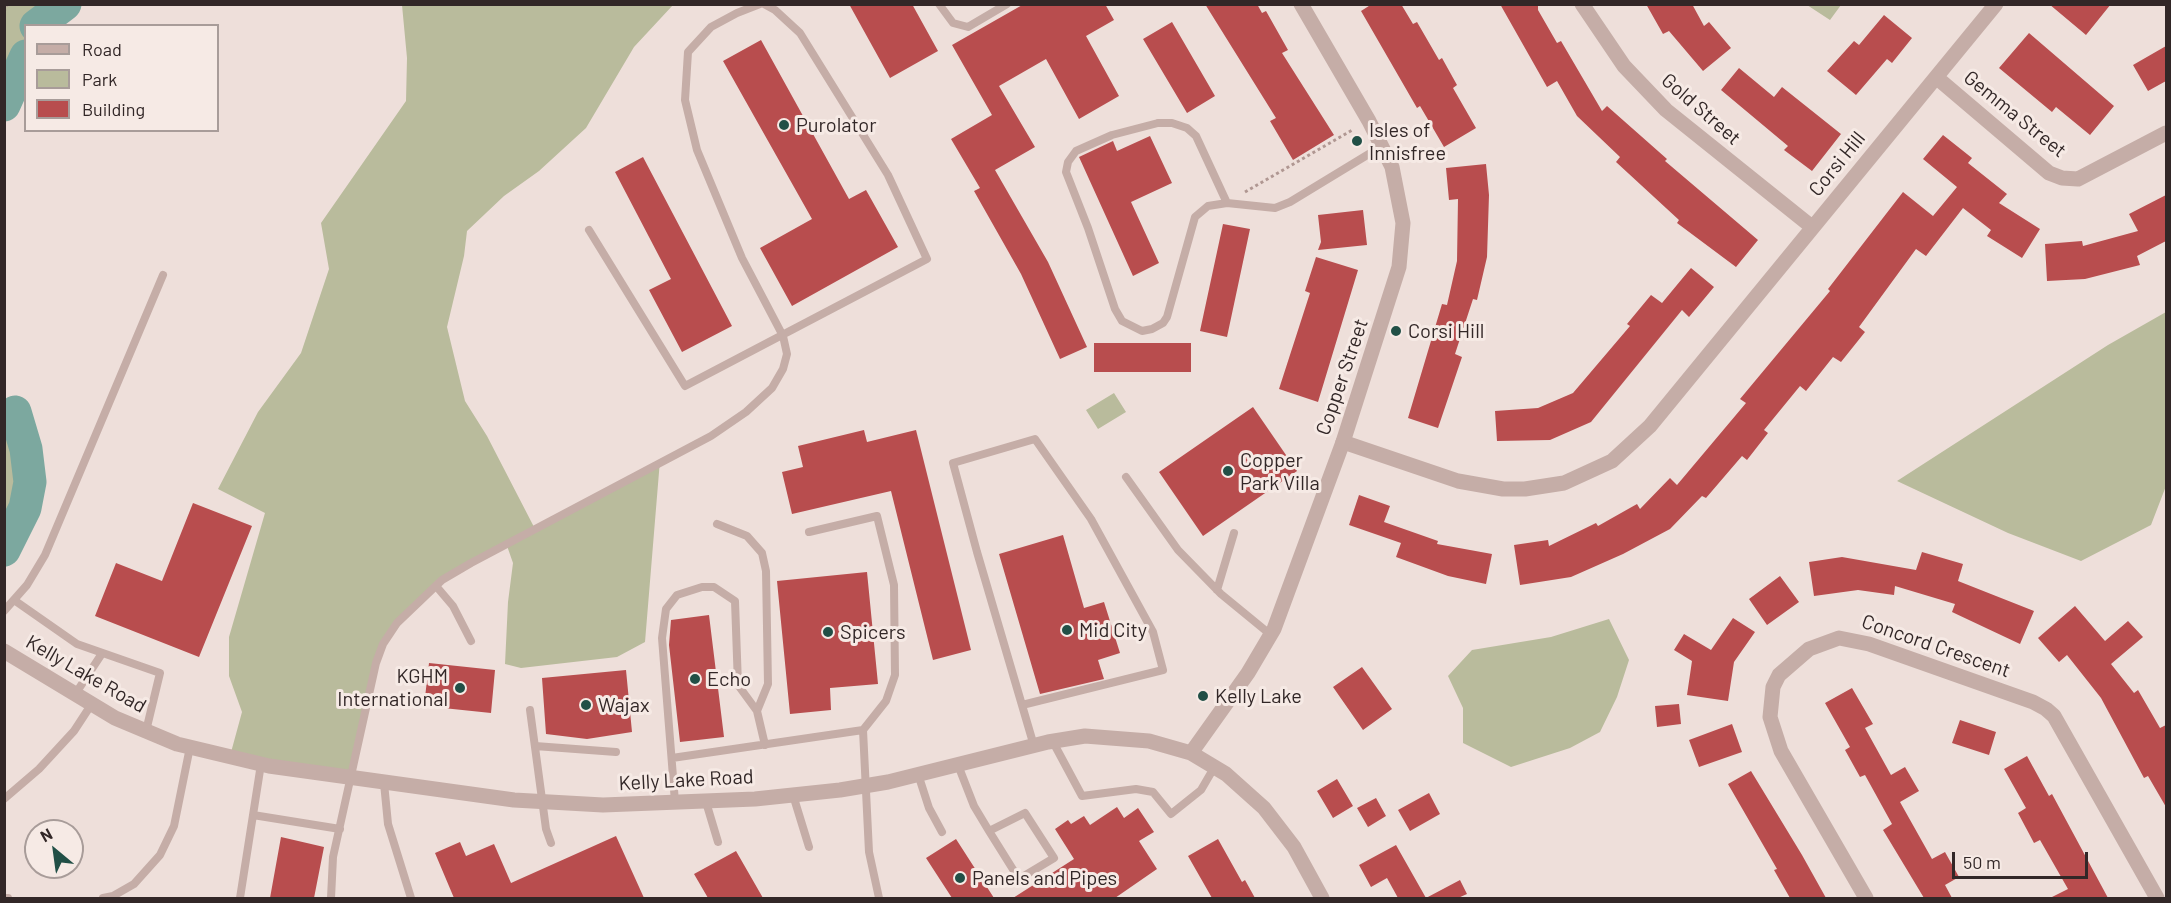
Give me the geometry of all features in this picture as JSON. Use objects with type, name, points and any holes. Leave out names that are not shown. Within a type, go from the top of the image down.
[{"type":"street","name":"Copper Street","points":[[1191,753],[1248,673],[1271,635],[1294,581],[1343,442],[1399,267],[1403,223],[1392,167],[1383,146],[1301,4]]},
{"type":"street","name":"Gold Street","points":[[1582,4],[1624,66],[1666,110],[1812,227]]},
{"type":"street","name":"Corsi Hill","points":[[1343,442],[1458,481],[1503,489],[1545,487],[1595,471],[1625,452],[1650,426],[1996,4]]},
{"type":"street","name":"Gemma Street","points":[[1936,77],[2041,166],[2062,178],[2078,179],[2166,133]]},
{"type":"street","name":"Concord Crescent","points":[[1866,898],[1781,751],[1770,717],[1771,694],[1779,675],[1809,649],[1839,638],[1869,644],[2033,702],[2046,709],[2054,716],[2157,898]]},
{"type":"street","name":"Kelly Lake Road","points":[[4,651],[91,705],[146,731],[190,747],[261,764],[351,778],[542,801],[603,805],[675,804],[793,795],[866,785],[1085,736],[1119,737],[1177,747],[1215,766],[1263,808],[1294,848],[1322,898]]},
{"type":"lane","points":[[331,898],[333,857],[376,663],[383,644],[397,623],[436,586],[471,563],[711,436],[746,412],[772,388],[783,369],[787,354],[783,336],[742,258],[697,150],[685,100],[688,52],[711,27],[737,13],[762,4],[775,10],[800,33],[888,176],[927,259],[783,336],[685,386],[589,230]]},
{"type":"lane","points":[[939,4],[954,23],[968,27],[1007,4]]},
{"type":"lane","points":[[1227,202],[1196,136],[1187,128],[1172,123],[1158,123],[1113,135],[1076,151],[1066,172],[1088,228],[1115,309],[1122,321],[1142,331],[1163,323],[1167,317],[1195,217],[1208,206],[1227,202],[1275,208],[1290,202],[1383,146]]},
{"type":"lane","points":[[4,611],[15,600],[45,555],[163,275]]},
{"type":"lane","points":[[1022,705],[1162,670],[1153,632],[1091,519],[1035,439],[953,463],[1022,705],[1034,746]]},
{"type":"lane","points":[[1126,477],[1178,550],[1217,590],[1271,635]]},
{"type":"lane","points":[[809,532],[877,516],[894,585],[895,675],[886,701],[863,730],[869,852],[879,898]]},
{"type":"lane","points":[[717,524],[747,536],[762,553],[766,571],[768,684],[757,711]]},
{"type":"lane","points":[[1217,590],[1234,533]]},
{"type":"lane","points":[[436,586],[453,606],[471,641]]},
{"type":"lane","points":[[675,804],[662,638],[666,609],[677,596],[702,587],[714,587],[735,601],[738,685],[757,711],[765,745]]},
{"type":"lane","points":[[15,600],[77,644],[101,655],[160,673],[146,731]]},
{"type":"lane","points":[[74,696],[101,655]]},
{"type":"lane","points":[[4,799],[39,769],[74,731],[91,705]]},
{"type":"lane","points":[[530,710],[546,829],[551,843]]},
{"type":"lane","points":[[672,758],[863,730]]},
{"type":"lane","points":[[1053,742],[1082,796],[1136,789],[1153,792],[1171,814],[1202,790],[1215,766]]},
{"type":"lane","points":[[535,746],[616,752]]},
{"type":"lane","points":[[103,898],[113,896],[134,884],[160,855],[174,826],[190,747]]},
{"type":"lane","points":[[240,898],[261,764]]},
{"type":"lane","points":[[958,765],[974,806],[989,831],[1019,879],[1054,858],[1025,813],[989,831]]},
{"type":"lane","points":[[918,774],[929,807],[942,832]]},
{"type":"lane","points":[[384,783],[388,824],[411,898]]},
{"type":"lane","points":[[793,795],[809,848]]},
{"type":"lane","points":[[706,802],[718,842]]},
{"type":"lane","points":[[253,815],[340,829]]},
{"type":"path","points":[[4,12],[7,4]]},
{"type":"path","points":[[1227,202],[1369,121]]},
{"type":"green space","points":[[5,4],[63,5],[36,24],[24,24],[24,54],[5,102]]},
{"type":"green space","points":[[402,5],[673,5],[634,47],[586,128],[539,171],[504,196],[467,231],[464,256],[447,327],[465,401],[487,436],[534,527],[660,460],[645,642],[617,657],[521,668],[505,664],[508,602],[513,563],[506,543],[441,579],[382,644],[350,777],[230,756],[242,712],[229,676],[229,637],[265,513],[218,489],[258,412],[301,353],[329,269],[321,223],[406,101],[407,58]]},
{"type":"green space","points":[[1807,5],[1841,5],[1830,20]]},
{"type":"green space","points":[[2166,312],[2166,486],[2151,525],[2081,561],[2008,533],[1897,481],[2108,345]]},
{"type":"green space","points":[[1114,393],[1126,412],[1098,429],[1086,410]]},
{"type":"green space","points":[[4,396],[14,412],[24,449],[29,481],[17,526],[5,548]]},
{"type":"green space","points":[[1609,619],[1629,660],[1617,697],[1600,732],[1570,748],[1511,767],[1463,743],[1463,708],[1448,676],[1472,650],[1551,637]]},
{"type":"building","points":[[849,4],[912,4],[938,51],[890,78]]},
{"type":"building","points":[[1024,4],[1105,4],[1114,20],[1086,36],[1119,96],[1079,119],[1046,59],[999,86],[1035,147],[995,170],[1048,262],[1087,347],[1060,359],[1021,274],[974,191],[980,188],[951,139],[992,115],[952,45]]},
{"type":"building","points":[[1205,4],[1257,4],[1262,13],[1266,11],[1288,50],[1282,53],[1334,135],[1293,160],[1270,121],[1276,118]]},
{"type":"building","points":[[1372,4],[1401,4],[1413,24],[1417,22],[1439,60],[1442,58],[1457,85],[1453,88],[1476,128],[1444,147],[1420,106],[1417,108],[1361,11]]},
{"type":"building","points":[[1500,4],[1538,4],[1538,10],[1557,43],[1561,41],[1602,111],[1607,106],[1667,159],[1665,161],[1758,240],[1736,267],[1677,223],[1679,220],[1616,162],[1620,157],[1577,116],[1557,81],[1547,87]]},
{"type":"building","points":[[1646,4],[1692,4],[1704,26],[1709,22],[1731,48],[1703,71],[1669,31],[1663,34]]},
{"type":"building","points":[[2049,4],[2111,4],[2086,35]]},
{"type":"building","points":[[1884,15],[1912,38],[1892,63],[1887,59],[1856,95],[1827,71],[1854,41],[1859,45]]},
{"type":"building","points":[[1172,22],[1215,96],[1187,113],[1143,39]]},
{"type":"building","points":[[2029,33],[2114,106],[2090,135],[2056,107],[2052,112],[1999,68]]},
{"type":"building","name":"Purolator","points":[[761,40],[849,199],[866,190],[898,247],[792,306],[760,248],[812,219],[723,61]]},
{"type":"building","points":[[2166,46],[2166,81],[2148,91],[2133,65]]},
{"type":"building","points":[[1739,68],[1774,97],[1782,87],[1841,134],[1812,171],[1784,150],[1788,146],[1721,90]]},
{"type":"building","points":[[1943,135],[1972,158],[1968,163],[2007,194],[1999,203],[2040,229],[2022,258],[1987,236],[1991,230],[1963,208],[1926,256],[1916,249],[1859,327],[1865,332],[1841,362],[1833,357],[1806,391],[1800,386],[1764,430],[1768,433],[1747,460],[1742,456],[1706,498],[1702,496],[1670,529],[1623,554],[1571,577],[1520,585],[1514,545],[1548,540],[1549,546],[1596,523],[1598,526],[1637,504],[1640,509],[1670,478],[1677,485],[1746,403],[1740,399],[1830,291],[1828,289],[1903,192],[1933,216],[1957,187],[1923,159]]},
{"type":"building","points":[[1150,136],[1172,183],[1131,202],[1159,263],[1133,276],[1079,157],[1113,141],[1117,151]]},
{"type":"building","points":[[643,157],[732,326],[682,352],[649,290],[671,279],[615,172]]},
{"type":"building","points":[[1486,164],[1489,195],[1487,257],[1477,300],[1473,299],[1455,354],[1462,357],[1438,428],[1408,418],[1442,304],[1447,305],[1457,261],[1458,199],[1449,200],[1446,168]]},
{"type":"building","points":[[2166,195],[2166,241],[2137,256],[2140,265],[2085,279],[2047,281],[2045,244],[2082,241],[2083,246],[2138,231],[2129,214]]},
{"type":"building","points":[[1363,210],[1367,245],[1318,250],[1321,242],[1318,215]]},
{"type":"building","points":[[1223,224],[1250,229],[1227,337],[1200,331]]},
{"type":"building","points":[[1316,257],[1358,270],[1318,402],[1279,389],[1310,293],[1305,291]]},
{"type":"building","points":[[1691,268],[1714,287],[1689,317],[1682,310],[1591,422],[1550,440],[1497,441],[1495,411],[1538,408],[1573,393],[1630,326],[1627,324],[1651,295],[1662,303]]},
{"type":"building","points":[[1094,343],[1191,343],[1191,372],[1094,372]]},
{"type":"building","name":"Copper Park Villa","points":[[1253,407],[1297,471],[1203,536],[1159,472]]},
{"type":"building","points":[[864,430],[867,442],[916,430],[971,650],[933,660],[891,491],[792,514],[782,472],[803,467],[798,446]]},
{"type":"building","points":[[1359,495],[1390,506],[1384,522],[1438,541],[1437,544],[1492,554],[1486,584],[1448,576],[1396,557],[1401,543],[1349,525]]},
{"type":"building","points":[[193,503],[252,526],[199,657],[95,616],[116,563],[162,581]]},
{"type":"building","name":"Mid City","points":[[1063,535],[1084,608],[1104,602],[1120,653],[1098,660],[1104,679],[1040,694],[999,554]]},
{"type":"building","points":[[1922,552],[1963,564],[1958,581],[2034,611],[2020,644],[1952,612],[1955,604],[1895,586],[1894,595],[1858,590],[1814,596],[1809,562],[1842,557],[1916,570]]},
{"type":"building","name":"Spicers","points":[[867,572],[878,684],[830,688],[831,710],[790,714],[777,581]]},
{"type":"building","points":[[1780,576],[1799,602],[1767,625],[1749,599]]},
{"type":"building","points":[[2075,606],[2105,641],[2128,621],[2143,637],[2111,664],[2134,693],[2138,690],[2160,728],[2166,725],[2166,807],[2148,776],[2144,778],[2101,698],[2067,655],[2059,662],[2038,638]]},
{"type":"building","name":"Echo","points":[[709,615],[724,737],[680,742],[669,645],[671,620]]},
{"type":"building","points":[[1733,618],[1755,632],[1734,662],[1728,701],[1687,695],[1692,661],[1674,650],[1684,634],[1711,650]]},
{"type":"building","name":"KGHM International","points":[[429,663],[495,670],[491,713],[424,706]]},
{"type":"building","points":[[1362,667],[1392,709],[1363,730],[1333,687]]},
{"type":"building","name":"Wajax","points":[[626,670],[632,732],[587,739],[546,734],[542,678]]},
{"type":"building","points":[[1852,688],[1873,724],[1865,728],[1891,775],[1905,767],[1919,791],[1900,802],[1932,859],[1945,852],[1959,877],[1945,885],[1952,898],[1924,898],[1883,830],[1892,824],[1865,775],[1860,777],[1845,750],[1850,747],[1825,703]]},
{"type":"building","points":[[1679,704],[1681,724],[1657,727],[1655,706]]},
{"type":"building","points":[[1960,720],[1996,732],[1989,755],[1952,743]]},
{"type":"building","points":[[1732,724],[1742,752],[1699,767],[1689,740]]},
{"type":"building","points":[[2027,756],[2049,796],[2052,794],[2108,898],[2050,898],[2068,889],[2040,840],[2034,843],[2018,813],[2026,808],[2004,769]]},
{"type":"building","points":[[1751,771],[1826,898],[1790,898],[1774,870],[1777,869],[1728,784]]},
{"type":"building","points":[[1337,779],[1353,806],[1333,818],[1317,791]]},
{"type":"building","points":[[1429,793],[1440,814],[1410,831],[1398,810]]},
{"type":"building","points":[[1376,798],[1386,816],[1368,827],[1357,808]]},
{"type":"building","points":[[1117,807],[1124,818],[1138,808],[1154,832],[1139,841],[1157,869],[1115,898],[1013,898],[1074,859],[1055,829],[1068,820],[1071,824],[1084,816],[1090,825]]},
{"type":"building","points":[[616,836],[644,898],[454,898],[435,853],[460,842],[466,856],[494,844],[511,883]]},
{"type":"building","points":[[281,837],[324,847],[314,898],[270,898]]},
{"type":"building","name":"Panels and Pipes","points":[[956,839],[994,898],[952,898],[926,858]]},
{"type":"building","points":[[1218,839],[1242,882],[1245,880],[1255,898],[1212,898],[1188,856]]},
{"type":"building","points":[[1396,845],[1426,898],[1398,898],[1387,878],[1371,887],[1359,865]]},
{"type":"building","points":[[736,851],[763,898],[708,898],[694,874]]},
{"type":"building","points":[[1460,880],[1467,894],[1458,898],[1426,898]]},
{"type":"waterway","points":[[39,24],[65,4]]},
{"type":"waterway","points":[[4,105],[24,60]]},
{"type":"waterway","points":[[4,550],[25,508],[30,482],[26,449],[15,412]]},
{"type":"place","name":"Purolator","points":[[784,125]]},
{"type":"place","name":"Isles of Innisfree","points":[[1357,141]]},
{"type":"place","name":"Corsi Hill","points":[[1396,331]]},
{"type":"place","name":"Copper Park Villa","points":[[1228,471]]},
{"type":"place","name":"Mid City","points":[[1067,630]]},
{"type":"place","name":"Spicers","points":[[828,632]]},
{"type":"place","name":"Echo","points":[[695,679]]},
{"type":"place","name":"KGHM International","points":[[460,688]]},
{"type":"place","name":"Kelly Lake","points":[[1203,696]]},
{"type":"place","name":"Wajax","points":[[586,705]]},
{"type":"place","name":"Panels and Pipes","points":[[960,878]]}]
